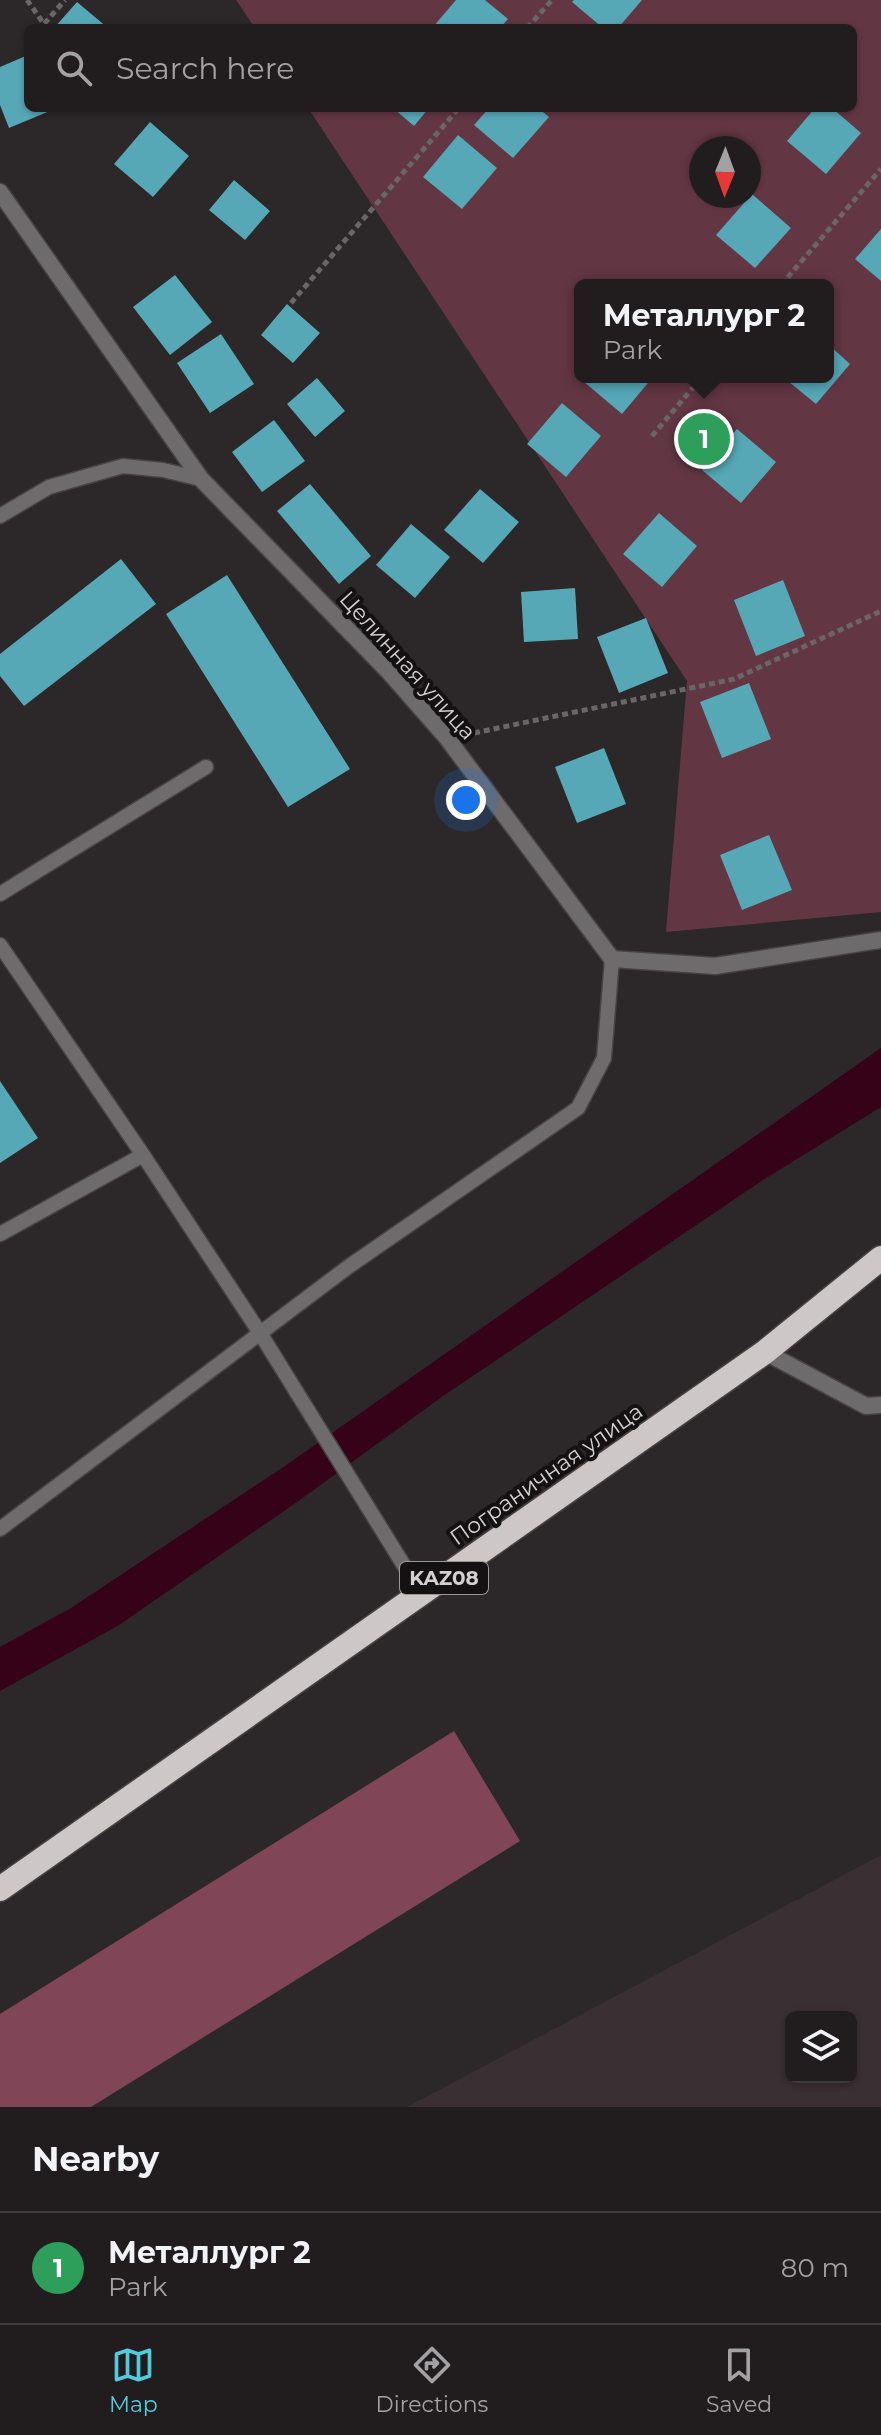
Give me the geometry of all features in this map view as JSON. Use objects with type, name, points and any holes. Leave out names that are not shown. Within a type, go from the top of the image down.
[{"type":"highway","name":"Пограничная улица","points":[[0,1889],[765,1352],[881,1258]]},
{"type":"street","name":"Целинная улица","points":[[0,192],[201,479],[389,672],[447,738],[612,959]]},
{"type":"street","points":[[612,959],[715,966],[881,940]]},
{"type":"street","points":[[765,1352],[866,1406],[881,1405]]},
{"type":"lane","points":[[0,516],[49,487],[123,466],[163,470],[201,479]]},
{"type":"lane","points":[[0,894],[206,767]]},
{"type":"lane","points":[[0,945],[260,1333],[421,1593]]},
{"type":"lane","points":[[0,1529],[348,1267],[578,1108],[604,1058],[612,959]]},
{"type":"lane","points":[[0,1234],[143,1155]]},
{"type":"path","points":[[27,0],[44,24],[65,0]]},
{"type":"path","points":[[531,24],[552,0]]},
{"type":"path","points":[[291,303],[456,112]]},
{"type":"path","points":[[786,279],[881,169]]},
{"type":"path","points":[[652,436],[697,383]]},
{"type":"path","points":[[447,738],[734,679],[881,611]]},
{"type":"shaded area","points":[[236,0],[881,0],[881,912],[666,932],[687,681],[311,112],[857,112],[857,24],[252,24]]},
{"type":"shaded area","points":[[881,1048],[881,1107],[763,1180],[443,1396],[119,1625],[0,1691],[0,1647],[71,1608],[285,1466]]},
{"type":"shaded area","points":[[454,1731],[520,1841],[91,2107],[0,2107],[0,2014]]},
{"type":"shaded area","points":[[881,1855],[881,2107],[407,2107]]},
{"type":"building","points":[[456,0],[485,0],[508,19],[504,24],[436,24]]},
{"type":"building","points":[[642,0],[621,24],[598,24],[572,2]]},
{"type":"building","points":[[77,2],[103,24],[58,24]]},
{"type":"building","points":[[24,57],[24,112],[47,112],[9,128],[0,105],[0,67]]},
{"type":"building","points":[[398,112],[426,112],[414,126]]},
{"type":"building","points":[[485,112],[543,112],[549,117],[513,158],[474,125]]},
{"type":"building","points":[[812,112],[837,112],[861,133],[826,174],[787,141]]},
{"type":"building","points":[[150,122],[189,156],[153,197],[114,164]]},
{"type":"building","points":[[458,135],[497,168],[462,209],[423,177]]},
{"type":"building","points":[[234,180],[270,211],[245,240],[209,210]]},
{"type":"building","points":[[761,202],[791,228],[755,268],[716,235],[740,208],[761,208]]},
{"type":"building","points":[[881,229],[881,281],[855,259]]},
{"type":"building","points":[[175,275],[212,322],[170,355],[133,307]]},
{"type":"building","points":[[287,304],[320,333],[293,363],[261,335]]},
{"type":"building","points":[[221,334],[254,384],[210,413],[177,363]]},
{"type":"building","points":[[834,349],[850,364],[834,383]]},
{"type":"building","points":[[317,378],[345,411],[315,437],[287,404]]},
{"type":"building","points":[[585,383],[648,383],[622,414]]},
{"type":"building","points":[[790,383],[834,383],[816,404]]},
{"type":"building","points":[[562,403],[601,436],[566,477],[527,444]]},
{"type":"building","points":[[274,420],[305,461],[262,492],[232,452]]},
{"type":"building","points":[[737,429],[776,462],[741,503],[702,470]]},
{"type":"building","points":[[310,484],[371,556],[339,584],[277,511]]},
{"type":"building","points":[[480,489],[519,522],[483,563],[444,530]]},
{"type":"building","points":[[659,513],[697,546],[662,587],[623,554]]},
{"type":"building","points":[[411,524],[450,557],[415,598],[376,565]]},
{"type":"building","points":[[121,559],[156,604],[24,706],[0,676],[0,654]]},
{"type":"building","points":[[227,575],[350,769],[288,807],[166,614]]},
{"type":"building","points":[[783,580],[805,636],[756,656],[734,600]]},
{"type":"building","points":[[575,588],[578,639],[524,642],[521,592]]},
{"type":"building","points":[[646,618],[668,673],[619,693],[597,637]]},
{"type":"building","points":[[749,683],[771,739],[722,758],[700,702]]},
{"type":"building","points":[[604,748],[626,804],[577,823],[555,767]]},
{"type":"building","points":[[769,835],[792,890],[742,910],[720,855]]},
{"type":"building","points":[[0,1081],[38,1138],[0,1163]]},
{"type":"place","name":"Металлург 2","points":[[704,439]]}]
